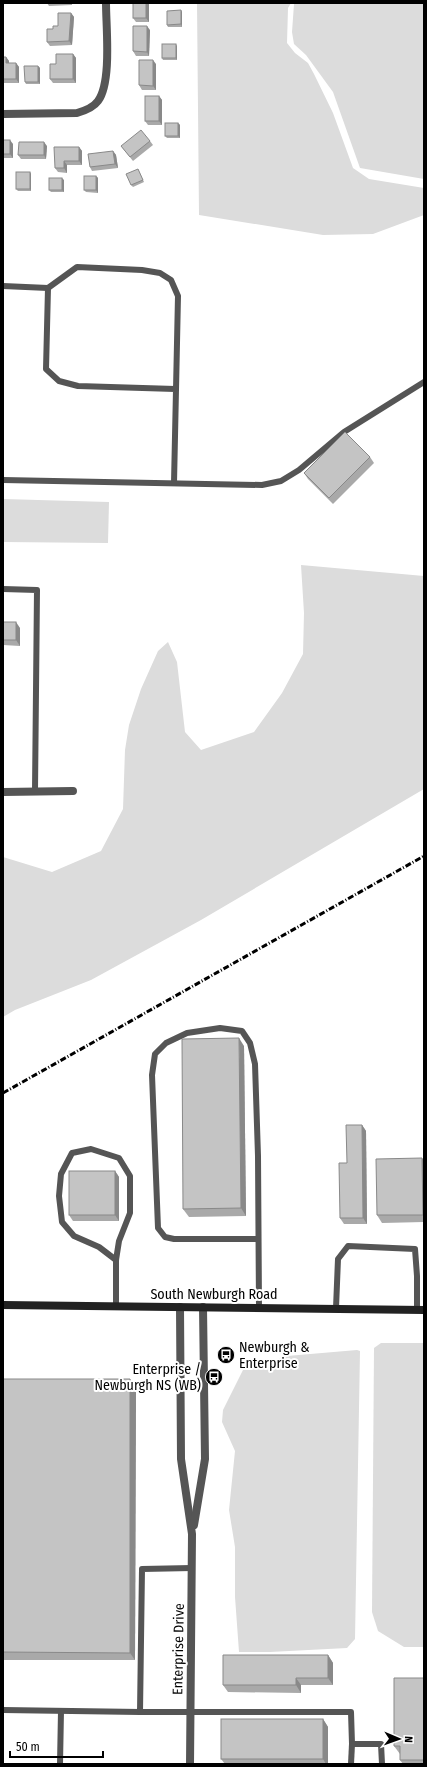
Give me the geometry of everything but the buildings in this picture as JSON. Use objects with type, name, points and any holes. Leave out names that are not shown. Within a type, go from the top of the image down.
[{"type":"main road","name":"South Newburgh Road","points":[[3,1306],[421,1310]]},
{"type":"street","points":[[3,114],[76,113],[86,110],[98,102],[106,80],[106,3]]},
{"type":"street","points":[[3,792],[73,791]]},
{"type":"street","name":"Enterprise Drive","points":[[180,1307],[181,1459],[192,1534],[190,1764]]},
{"type":"street","name":"Enterprise Drive","points":[[192,1534],[205,1459],[204,1307]]},
{"type":"lane","points":[[3,286],[48,288],[77,267],[142,270],[160,273],[171,280],[178,296],[174,389],[174,483]]},
{"type":"lane","points":[[48,288],[46,369],[59,381],[78,386],[174,389]]},
{"type":"lane","points":[[3,480],[262,485],[281,481],[299,470],[344,432],[424,382]]},
{"type":"lane","points":[[3,589],[37,590],[35,791]]},
{"type":"lane","points":[[258,1239],[174,1239],[165,1237],[158,1228],[152,1075],[155,1054],[166,1043],[187,1033],[220,1028],[242,1031],[250,1043],[255,1064],[258,1239],[259,1308]]},
{"type":"lane","points":[[116,1260],[99,1247],[74,1236],[62,1222],[59,1196],[61,1174],[72,1153],[91,1149],[119,1158],[130,1176],[130,1213],[119,1241],[116,1260],[116,1307]]},
{"type":"lane","points":[[336,1308],[338,1259],[348,1246],[415,1249],[421,1310]]},
{"type":"lane","points":[[140,1712],[142,1569],[192,1568]]},
{"type":"lane","points":[[3,1710],[140,1712],[351,1712],[351,1764]]},
{"type":"lane","points":[[60,1764],[61,1711]]},
{"type":"lane","points":[[352,1744],[381,1744],[382,1764]]},
{"type":"shaded area","points":[[197,3],[291,3],[288,8],[287,43],[295,53],[308,63],[314,74],[333,113],[353,168],[369,179],[424,188],[424,215],[373,234],[323,235],[199,215]]},
{"type":"shaded area","points":[[424,3],[424,179],[360,168],[333,92],[306,55],[294,44],[292,32],[294,4]]},
{"type":"shaded area","points":[[3,499],[109,502],[108,543],[3,542]]},
{"type":"shaded area","points":[[301,565],[424,576],[424,789],[201,920],[91,980],[15,1010],[3,1017],[3,857],[52,872],[101,851],[123,809],[125,750],[129,725],[141,689],[158,651],[168,642],[177,662],[185,732],[201,750],[254,732],[282,693],[303,654],[304,613]]},
{"type":"shaded area","points":[[381,1343],[424,1343],[424,1647],[404,1647],[378,1631],[372,1612],[374,1348]]},
{"type":"shaded area","points":[[357,1350],[360,1351],[355,1639],[347,1648],[239,1652],[235,1597],[235,1547],[229,1510],[235,1451],[222,1422],[223,1410],[244,1368],[287,1356]]},
{"type":"railway","points":[[3,1093],[424,856]]},
{"type":"place","name":"Newburgh & Enterprise","points":[[226,1355]]},
{"type":"place","name":"Enterprise / Newburgh NS (WB)","points":[[214,1377]]}]
